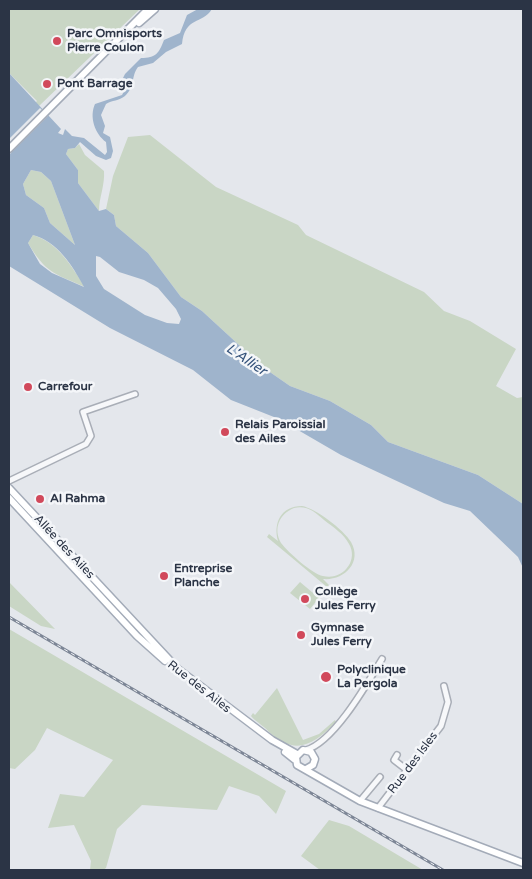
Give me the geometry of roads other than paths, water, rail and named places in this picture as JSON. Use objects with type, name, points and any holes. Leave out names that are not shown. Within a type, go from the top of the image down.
[{"type":"main road","points":[[9,149],[148,9]]},
{"type":"main road","points":[[90,68],[155,9]]},
{"type":"main road","name":"Allée des Ailes","points":[[9,488],[120,607]]},
{"type":"main road","name":"Allée des Ailes","points":[[9,498],[110,606]]},
{"type":"main road","name":"Rue des Ailes","points":[[110,606],[137,636],[176,671],[296,757]]},
{"type":"main road","name":"Rue des Ailes","points":[[120,607],[178,669],[296,757]]},
{"type":"main road","points":[[329,784],[313,765],[314,756],[306,750],[296,757],[297,766],[306,769],[329,784],[360,801],[506,856],[520,859],[523,865]]},
{"type":"main road","points":[[306,769],[313,765]]},
{"type":"street","points":[[9,481],[86,444],[90,436],[83,412],[135,394]]},
{"type":"street","points":[[314,756],[324,739],[349,708],[382,660]]},
{"type":"street","name":"Rue des Isles","points":[[378,808],[441,726],[448,702],[444,686]]},
{"type":"street","points":[[306,750],[324,739]]},
{"type":"street","points":[[397,755],[394,760],[407,770]]},
{"type":"street","points":[[360,801],[380,777]]},
{"type":"water","name":"L'Allier","points":[[198,9],[212,9],[204,17],[190,25],[184,35],[182,44],[166,52],[153,63],[138,67],[130,89],[125,96],[106,104],[101,115],[105,126],[103,133],[110,137],[113,151],[111,158],[106,160],[96,156],[80,142],[75,148],[68,149],[66,154],[78,170],[78,183],[99,211],[106,209],[114,215],[116,226],[148,253],[181,297],[202,311],[264,368],[290,386],[330,401],[371,425],[388,442],[478,475],[523,504],[523,568],[518,557],[470,511],[444,503],[341,455],[279,419],[231,400],[193,370],[110,328],[9,266],[9,73],[61,129],[58,133],[63,135],[65,129],[72,136],[84,138],[105,155],[107,152],[106,142],[96,130],[93,120],[95,104],[122,95],[128,84],[123,78],[125,74],[141,58],[154,56],[164,40],[180,33],[187,15]],"holes":[[[31,170],[41,172],[51,181],[75,245],[50,223],[44,208],[26,195],[23,184]],[[33,235],[50,243],[63,255],[84,287],[52,273],[40,264],[28,243]],[[96,256],[119,272],[144,280],[158,288],[176,309],[181,319],[179,324],[167,323],[145,315],[104,289],[96,276]]]},
{"type":"railway","points":[[9,617],[443,870]]},
{"type":"place","name":"Parc Omnisports Pierre Coulon","points":[[57,41]]},
{"type":"place","name":"Pont Barrage","points":[[47,84]]},
{"type":"place","name":"Carrefour","points":[[28,387]]},
{"type":"place","name":"Relais Paroissial des Ailes","points":[[225,432]]},
{"type":"place","name":"Al Rahma","points":[[40,499]]},
{"type":"place","name":"Entreprise Planche","points":[[164,576]]},
{"type":"place","name":"Collège Jules Ferry","points":[[305,599]]},
{"type":"place","name":"Gymnase Jules Ferry","points":[[301,635]]},
{"type":"place","name":"Polyclinique La Pergola","points":[[326,677]]}]
